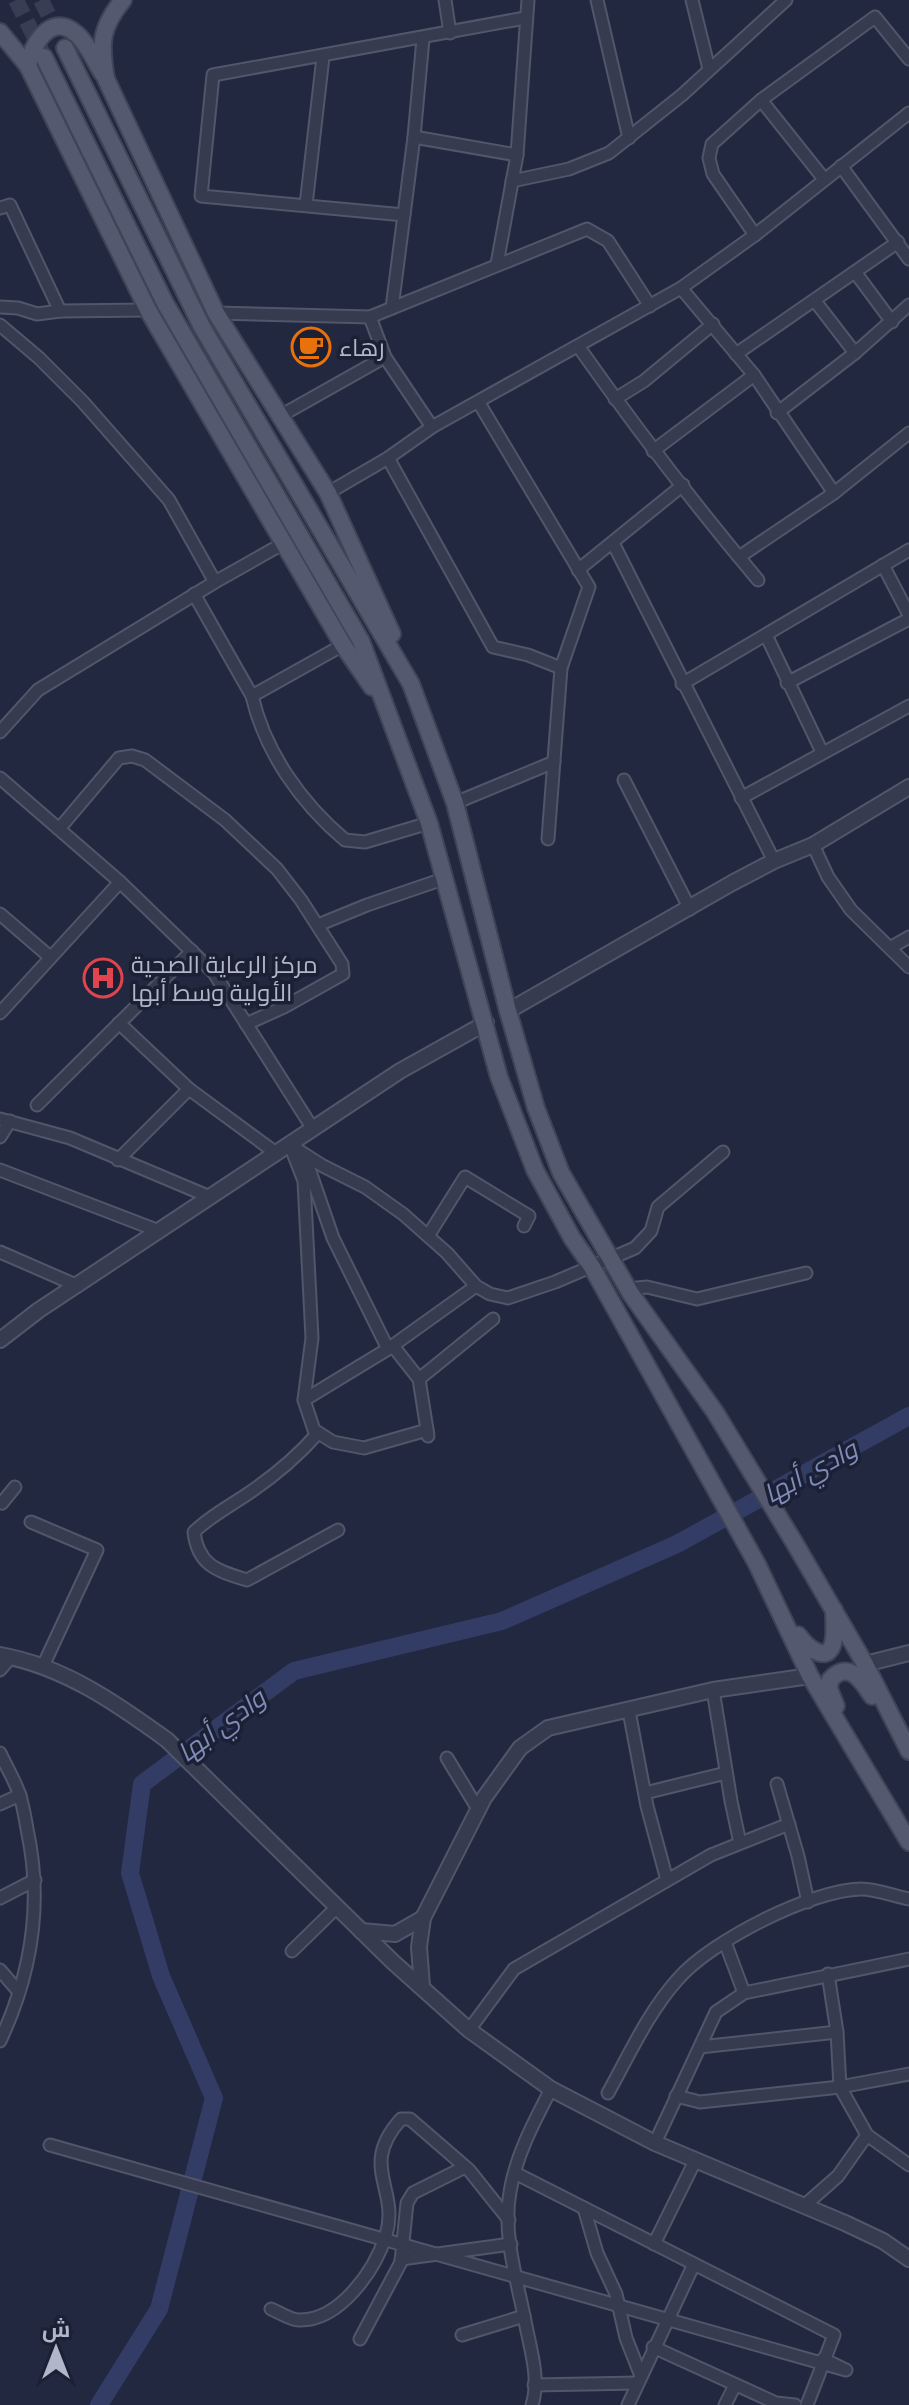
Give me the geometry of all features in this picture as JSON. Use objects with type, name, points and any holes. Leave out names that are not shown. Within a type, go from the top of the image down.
[{"type":"main road","points":[[106,79],[101,48],[108,18],[123,0]]},
{"type":"main road","points":[[28,66],[30,52],[40,35],[50,28],[75,32],[106,79],[216,313],[328,493],[380,604],[455,803],[508,1011],[536,1108],[561,1173],[631,1294],[715,1412],[794,1542],[865,1664],[909,1751]]},
{"type":"main road","points":[[0,32],[28,66],[148,310],[343,645],[389,712]]},
{"type":"main road","points":[[65,48],[202,327],[411,684]]},
{"type":"main road","points":[[44,57],[165,303],[361,641],[429,823],[499,1077],[535,1170],[757,1564],[810,1676],[909,1842]]},
{"type":"main road","points":[[240,391],[328,493]]},
{"type":"main road","points":[[219,395],[260,500]]},
{"type":"main road","points":[[775,1601],[808,1649],[815,1653],[824,1653],[831,1648],[834,1610]]},
{"type":"main road","points":[[849,1740],[829,1689],[830,1680],[837,1672],[847,1670],[856,1674],[901,1735]]},
{"type":"street","points":[[445,0],[450,33]]},
{"type":"street","points":[[497,264],[517,155],[528,0]]},
{"type":"street","points":[[597,0],[629,138]]},
{"type":"street","points":[[692,0],[709,69]]},
{"type":"street","points":[[512,181],[569,169],[609,153],[786,0]]},
{"type":"street","points":[[755,235],[713,174],[709,158],[712,144],[761,100],[875,17],[909,59]]},
{"type":"street","points":[[404,215],[201,196],[213,75],[525,18]]},
{"type":"street","points":[[392,308],[423,39]]},
{"type":"street","points":[[306,205],[323,57]]},
{"type":"street","points":[[761,100],[824,179]]},
{"type":"street","points":[[328,493],[388,458],[432,427],[681,288],[755,235],[909,113]]},
{"type":"street","points":[[414,137],[517,155]]},
{"type":"street","points":[[736,354],[855,272],[905,250],[841,166]]},
{"type":"street","points":[[0,208],[10,205],[60,311]]},
{"type":"street","points":[[216,313],[370,317],[587,229],[608,241],[650,306]]},
{"type":"street","points":[[855,272],[892,322]]},
{"type":"street","points":[[681,288],[754,375],[834,493]]},
{"type":"street","points":[[815,301],[855,353]]},
{"type":"street","points":[[777,413],[855,353],[909,305]]},
{"type":"street","points":[[0,307],[37,314],[148,310]]},
{"type":"street","points":[[370,317],[385,357],[432,427]]},
{"type":"street","points":[[615,399],[644,381],[713,324]]},
{"type":"street","points":[[0,325],[83,402],[169,500],[215,582]]},
{"type":"street","points":[[578,346],[653,451],[758,580]]},
{"type":"street","points":[[282,415],[385,357]]},
{"type":"street","points":[[653,451],[754,375]]},
{"type":"street","points":[[479,403],[589,587],[561,668],[548,839]]},
{"type":"street","points":[[739,557],[834,493],[909,433]]},
{"type":"street","points":[[388,458],[493,647],[528,655],[561,668]]},
{"type":"street","points":[[578,570],[683,485]]},
{"type":"street","points":[[0,732],[38,690],[284,543]]},
{"type":"street","points":[[613,543],[774,861]]},
{"type":"street","points":[[682,684],[909,550]]},
{"type":"street","points":[[787,683],[909,617],[883,565]]},
{"type":"street","points":[[194,594],[252,696],[258,723],[279,761],[306,801],[345,840],[365,842],[429,823]]},
{"type":"street","points":[[766,635],[822,752]]},
{"type":"street","points":[[252,696],[343,645]]},
{"type":"street","points":[[741,798],[909,706]]},
{"type":"street","points":[[59,829],[119,758],[132,756],[145,760],[225,820],[277,869],[318,925],[342,964],[343,974],[246,1024]]},
{"type":"street","points":[[455,803],[554,762]]},
{"type":"street","points":[[0,778],[120,882],[214,973],[313,1129]]},
{"type":"street","points":[[624,780],[690,909]]},
{"type":"street","points":[[508,1011],[774,861],[813,845],[909,787]]},
{"type":"street","points":[[813,845],[828,877],[851,910],[909,967]]},
{"type":"street","points":[[318,925],[446,878]]},
{"type":"street","points":[[0,1013],[120,882]]},
{"type":"street","points":[[0,914],[50,957]]},
{"type":"street","points":[[890,948],[909,937]]},
{"type":"street","points":[[37,1105],[192,951]]},
{"type":"street","points":[[119,1023],[189,1089],[276,1153]]},
{"type":"street","points":[[3,1334],[400,1071],[486,1023]]},
{"type":"street","points":[[118,1160],[189,1089]]},
{"type":"street","points":[[0,1137],[5,1120],[70,1138],[210,1197]]},
{"type":"street","points":[[290,1145],[365,1187],[428,1236],[476,1286],[490,1294],[508,1298],[635,1248],[651,1231],[658,1207],[723,1152]]},
{"type":"street","points":[[290,1145],[304,1181],[312,1312],[304,1400],[314,1430],[333,1442],[364,1448],[428,1433],[419,1379],[390,1347],[333,1238],[303,1154]]},
{"type":"street","points":[[0,1170],[159,1231]]},
{"type":"street","points":[[428,1236],[465,1177],[529,1216],[524,1226]]},
{"type":"street","points":[[0,1252],[78,1286]]},
{"type":"street","points":[[631,1294],[637,1288],[647,1287],[697,1299],[806,1273]]},
{"type":"street","points":[[304,1400],[390,1347],[476,1286]]},
{"type":"street","points":[[419,1379],[493,1319]]},
{"type":"street","points":[[318,1433],[297,1456],[249,1494],[203,1523],[194,1532],[196,1548],[206,1563],[247,1580],[338,1530]]},
{"type":"street","points":[[0,1502],[15,1487]]},
{"type":"street","points":[[31,1522],[97,1550],[43,1666]]},
{"type":"street","points":[[865,1664],[909,1653]]},
{"type":"street","points":[[0,1670],[6,1656],[43,1666],[131,1713],[167,1740],[361,1931],[469,2030],[551,2089],[655,2143],[883,2241],[909,2259]]},
{"type":"street","points":[[422,1986],[419,1947],[423,1918],[478,1809],[520,1748],[548,1728],[713,1690],[810,1676]]},
{"type":"street","points":[[713,1690],[740,1843]]},
{"type":"street","points":[[629,1711],[667,1880]]},
{"type":"street","points":[[0,1753],[20,1795],[35,1880],[36,1906],[29,1958],[0,2041]]},
{"type":"street","points":[[447,1758],[478,1809]]},
{"type":"street","points":[[645,1793],[726,1773]]},
{"type":"street","points":[[777,1784],[808,1902]]},
{"type":"street","points":[[0,1804],[20,1795]]},
{"type":"street","points":[[469,2030],[514,1969],[711,1855],[789,1824]]},
{"type":"street","points":[[0,1898],[35,1880]]},
{"type":"street","points":[[608,2093],[678,1978],[742,1930],[808,1902],[862,1889],[909,1899]]},
{"type":"street","points":[[292,1951],[337,1907]]},
{"type":"street","points":[[361,1931],[395,1934],[423,1918]]},
{"type":"street","points":[[725,1942],[744,1993]]},
{"type":"street","points":[[655,2143],[716,2012],[744,1993],[909,1959]]},
{"type":"street","points":[[0,1970],[19,1992]]},
{"type":"street","points":[[828,1974],[837,2032],[840,2087],[867,2135],[903,2157],[909,2165]]},
{"type":"street","points":[[700,2047],[837,2032]]},
{"type":"street","points":[[676,2096],[700,2102],[840,2087],[909,2074]]},
{"type":"street","points":[[532,2405],[534,2385],[511,2244],[509,2192],[522,2146],[551,2089]]},
{"type":"street","points":[[271,2309],[297,2321],[328,2314],[340,2306],[366,2274],[386,2234],[389,2202],[382,2183],[381,2152],[390,2132],[401,2119],[410,2119],[465,2167],[509,2220]]},
{"type":"street","points":[[805,2205],[838,2176],[867,2135]]},
{"type":"street","points":[[50,2145],[846,2370],[823,2359]]},
{"type":"street","points":[[654,2244],[695,2161]]},
{"type":"street","points":[[360,2339],[401,2259],[407,2203],[413,2193],[465,2167]]},
{"type":"street","points":[[515,2173],[834,2335],[807,2405]]},
{"type":"street","points":[[584,2208],[597,2253],[616,2294],[639,2380]]},
{"type":"street","points":[[401,2259],[511,2244]]},
{"type":"street","points":[[628,2405],[694,2264]]},
{"type":"street","points":[[462,2335],[524,2316]]},
{"type":"street","points":[[653,2347],[776,2403],[795,2405]]},
{"type":"street","points":[[534,2385],[639,2380]]},
{"type":"street","points":[[725,2405],[735,2385]]},
{"type":"waterway","name":"وادي أبها","points":[[99,2405],[159,2309],[214,2098],[161,1976],[130,1873],[142,1784],[294,1671],[502,1621],[677,1544],[909,1416]]},
{"type":"tunnel","points":[[16,0],[42,52]]},
{"type":"tunnel","points":[[41,0],[65,48]]},
{"type":"place","name":"رهاء","points":[[311,347]]},
{"type":"place","name":"مركز الرعاية الصحية الأولية وسط أبها","points":[[103,978]]}]
